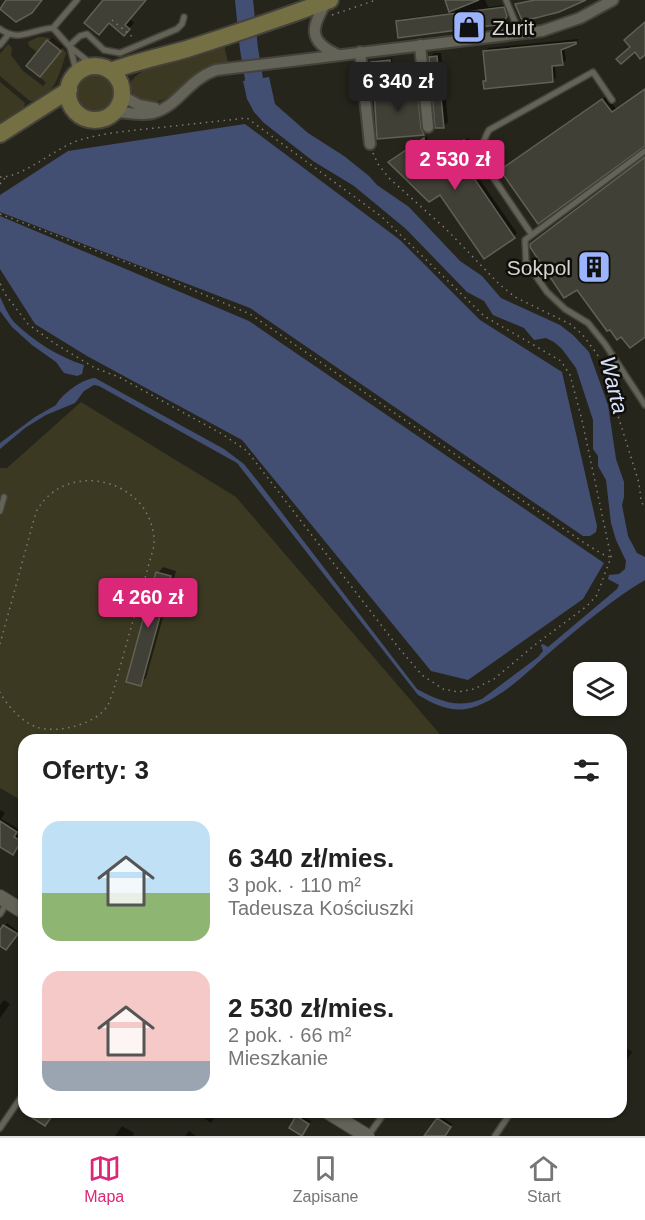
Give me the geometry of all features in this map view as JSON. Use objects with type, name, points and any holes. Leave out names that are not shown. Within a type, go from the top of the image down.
[{"type":"main road","points":[[111,71],[266,23],[304,4],[329,6]]},
{"type":"main road","points":[[122,91],[119,81],[111,71],[94,66],[77,74],[70,84],[69,98],[75,110],[85,118],[104,118],[114,112],[130,75],[155,58]]},
{"type":"main road","points":[[0,134],[69,90]]},
{"type":"main road","points":[[23,119],[62,109],[75,110]]},
{"type":"street","points":[[114,112],[152,113],[171,104],[190,84],[205,74],[241,65],[520,34],[562,25],[613,0]]},
{"type":"street","points":[[329,6],[317,18],[314,25],[315,33],[322,46],[338,55]]},
{"type":"street","points":[[420,45],[428,127]]},
{"type":"street","points":[[360,52],[370,144]]},
{"type":"street","points":[[122,91],[139,105],[161,109]]},
{"type":"street","points":[[4,899],[18,908]]},
{"type":"street","points":[[338,1118],[367,1136]]},
{"type":"lane","points":[[53,28],[77,0]]},
{"type":"lane","points":[[506,0],[520,34]]},
{"type":"lane","points":[[69,46],[80,36],[87,34],[100,47],[108,51],[120,52],[177,29],[184,17]]},
{"type":"lane","points":[[0,29],[9,35],[18,36],[43,28],[53,28],[69,46],[94,66]]},
{"type":"lane","points":[[0,45],[9,35]]},
{"type":"lane","points":[[69,46],[77,74]]},
{"type":"lane","points":[[532,235],[486,167],[482,155],[482,143],[489,130],[593,72],[612,100]]},
{"type":"lane","points":[[645,152],[525,240],[526,262],[547,292],[565,309],[588,322],[645,405]]},
{"type":"lane","points":[[0,511],[4,496]]},
{"type":"lane","points":[[0,914],[4,899]]},
{"type":"lane","points":[[0,1128],[18,1102]]},
{"type":"lane","points":[[367,1136],[380,1118]]},
{"type":"lane","points":[[495,1136],[507,1118]]},
{"type":"path","points":[[329,6],[376,0]]},
{"type":"path","points":[[112,20],[135,38],[139,45]]},
{"type":"path","points":[[0,177],[6,177],[33,165],[64,145],[82,139],[120,132],[247,118],[382,218],[484,316],[561,361],[570,375],[582,420],[611,557],[597,595],[587,606],[494,679],[474,689],[458,692],[443,689],[422,675],[398,647],[247,451],[222,434],[119,377],[95,368],[54,343],[28,324],[5,294],[0,283]]},
{"type":"path","points":[[370,144],[378,164],[389,178],[447,230],[499,284],[515,297],[570,324],[582,334],[597,354],[608,375],[615,406],[639,483],[641,501],[645,508]]},
{"type":"path","points":[[0,184],[6,177]]},
{"type":"path","points":[[0,214],[151,272],[250,314],[583,542],[611,557]]},
{"type":"path","points":[[0,644],[36,512],[42,500],[60,489],[81,481],[104,482],[123,489],[138,500],[155,534],[154,546],[107,707],[76,727],[57,729],[36,726],[17,715],[0,692]]},
{"type":"shaded area","points":[[38,37],[54,41],[66,53],[55,84],[50,91],[38,100],[30,101],[0,76],[0,54],[8,44],[12,48],[11,55],[23,71],[43,86],[46,83],[40,77],[60,51],[37,52],[29,46],[28,42]]},
{"type":"shaded area","points":[[224,44],[228,63],[197,73],[169,97],[158,101],[141,101],[129,92],[130,83],[134,78],[152,66]]},
{"type":"shaded area","points":[[95,72],[103,73],[109,78],[114,84],[114,100],[109,106],[103,111],[95,112],[87,111],[81,106],[76,100],[75,92],[76,84],[81,78],[87,73]]},
{"type":"shaded area","points":[[0,82],[25,103],[24,107],[0,123]]},
{"type":"shaded area","points":[[81,402],[236,497],[440,734],[18,734],[18,798],[0,788],[0,468],[7,468]]},
{"type":"water","points":[[269,77],[275,104],[308,133],[344,156],[377,185],[409,207],[460,261],[482,276],[501,298],[560,325],[573,335],[589,352],[608,405],[616,459],[624,482],[622,505],[628,536],[637,553],[645,557],[645,580],[599,612],[514,684],[490,700],[466,709],[447,708],[418,695],[237,463],[99,386],[94,385],[84,391],[75,403],[46,415],[25,428],[0,449],[0,443],[35,417],[56,405],[73,388],[84,381],[95,378],[224,449],[244,464],[417,689],[449,702],[465,703],[482,699],[538,657],[543,651],[541,645],[548,647],[617,589],[619,585],[608,579],[609,575],[619,574],[625,569],[626,561],[611,523],[606,480],[598,466],[598,456],[593,449],[593,420],[576,368],[554,342],[546,338],[534,340],[524,328],[493,315],[484,301],[467,292],[406,229],[354,186],[313,161],[264,123],[254,112],[247,99],[243,81]]},
{"type":"water","points":[[245,124],[400,240],[480,320],[562,372],[597,526],[596,532],[590,536],[583,536],[250,308],[0,212],[0,195],[68,151]]},
{"type":"water","points":[[0,216],[249,321],[604,563],[583,599],[468,680],[431,671],[242,440],[87,356],[35,324],[0,269]]},
{"type":"water","points":[[0,297],[14,322],[47,348],[84,365],[82,374],[77,376],[64,373],[56,362],[12,327],[0,311]]},
{"type":"building","points":[[6,0],[42,0],[32,13],[16,22],[0,9]]},
{"type":"building","points":[[103,0],[146,0],[125,25],[130,29],[124,36],[109,23],[99,35],[84,23]]},
{"type":"building","points":[[445,0],[479,0],[449,12]]},
{"type":"building","points":[[535,0],[586,0],[559,12],[524,21],[515,4]]},
{"type":"building","points":[[504,7],[507,16],[503,24],[398,38],[396,21]]},
{"type":"building","points":[[645,22],[645,55],[640,59],[635,52],[621,64],[616,59],[630,47],[624,40]]},
{"type":"building","points":[[47,40],[61,51],[40,77],[26,66]]},
{"type":"building","points":[[576,42],[561,50],[563,65],[552,66],[553,82],[484,89],[483,81],[486,81],[483,51]]},
{"type":"building","points":[[437,56],[444,128],[435,128],[429,57]]},
{"type":"building","points":[[390,60],[391,70],[372,72],[371,62]]},
{"type":"building","points":[[417,87],[421,128],[424,135],[377,139],[374,91]]},
{"type":"building","points":[[645,89],[645,146],[538,224],[500,170],[602,99],[612,112]]},
{"type":"building","points":[[424,138],[425,149],[456,145],[464,140],[478,160],[467,168],[515,238],[484,259],[440,195],[429,202],[388,162]]},
{"type":"building","name":"Sokpol","points":[[645,157],[645,337],[630,348],[621,337],[617,340],[610,330],[607,331],[577,290],[564,298],[530,244]]},
{"type":"building","points":[[156,572],[171,576],[141,686],[126,682]]},
{"type":"building","points":[[0,821],[17,832],[14,837],[18,839],[18,846],[13,855],[0,847]]},
{"type":"building","points":[[3,925],[18,934],[6,950],[0,946],[0,930]]},
{"type":"building","points":[[32,1118],[51,1118],[45,1126]]},
{"type":"building","points":[[295,1118],[309,1124],[302,1136],[289,1128]]},
{"type":"building","points":[[437,1118],[451,1127],[445,1136],[424,1136]]},
{"type":"waterway","name":"Warta","points":[[244,0],[257,97],[261,100]]},
{"type":"place","name":"Zurit","points":[[469,27]]},
{"type":"place","name":"Sokpol","points":[[594,267]]}]
